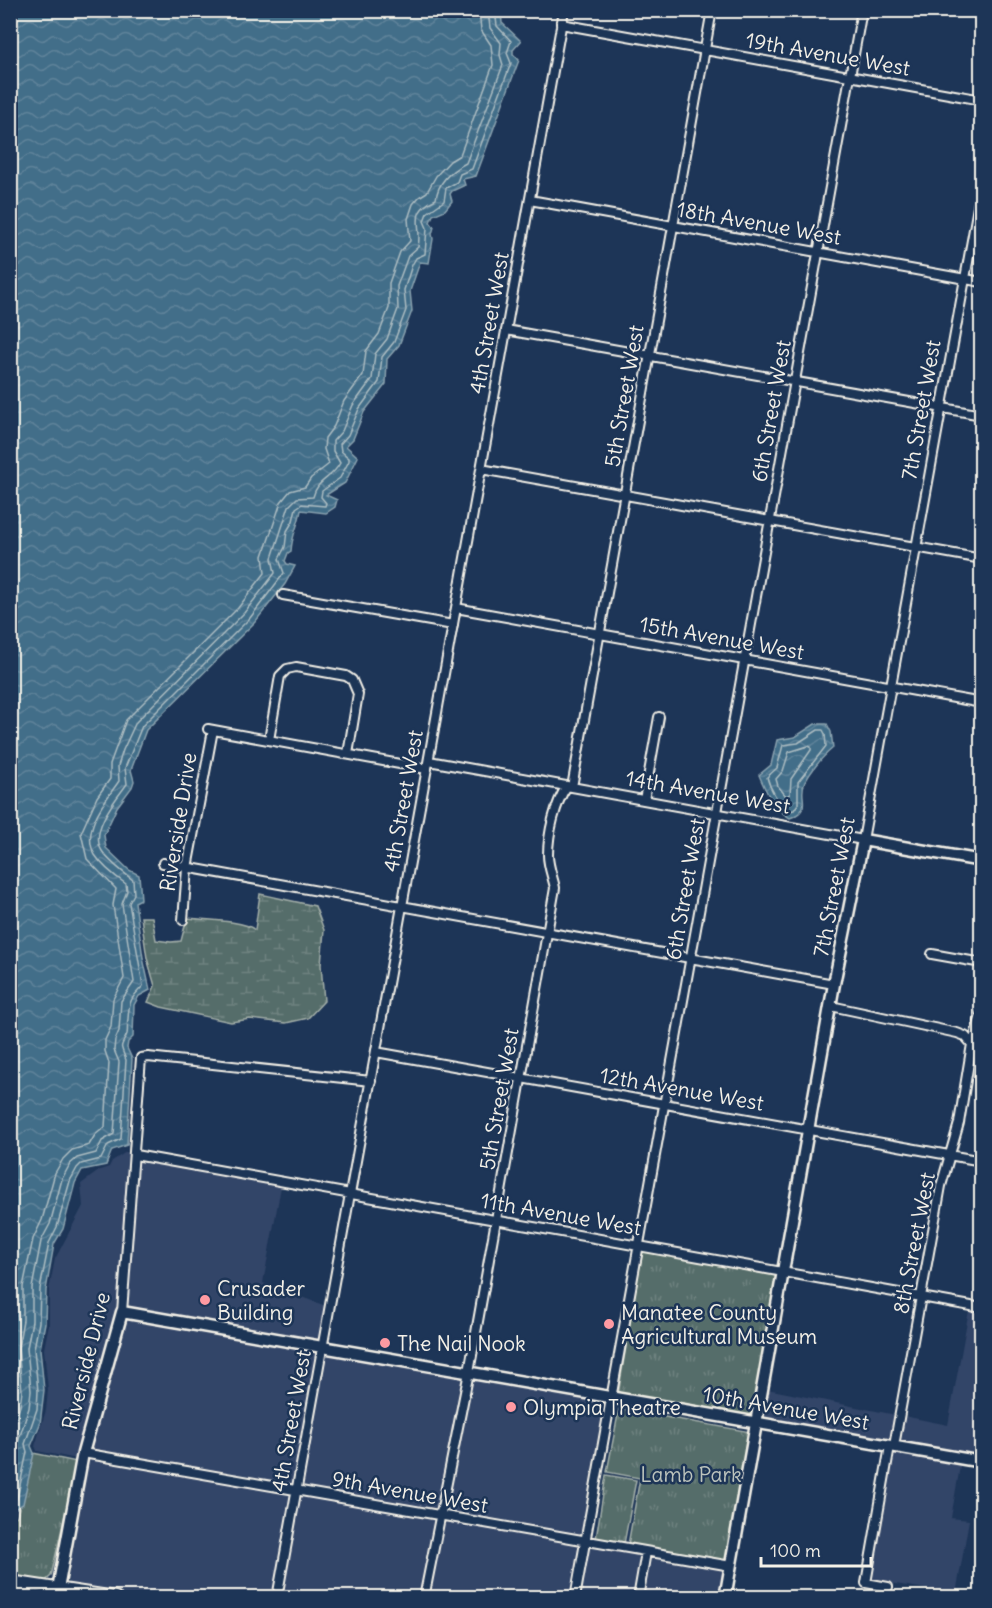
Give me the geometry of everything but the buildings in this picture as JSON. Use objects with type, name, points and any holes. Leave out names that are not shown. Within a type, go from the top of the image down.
[{"type":"main road","points":[[10,1582],[115,1598]]},
{"type":"main road","points":[[10,1589],[45,1594],[58,1589]]},
{"type":"main road","points":[[10,1594],[33,1598]]},
{"type":"main road","points":[[71,1598],[81,1598]]},
{"type":"street","name":"4th Street West","points":[[278,1598],[564,10]]},
{"type":"street","name":"5th Street West","points":[[424,1598],[469,1372],[555,888],[548,859],[549,847],[558,800],[570,787],[600,634],[712,10]]},
{"type":"street","name":"6th Street West","points":[[575,1598],[862,10]]},
{"type":"street","name":"19th Avenue West","points":[[561,24],[981,100]]},
{"type":"street","name":"7th Street West","points":[[725,1598],[834,984],[863,840],[981,189]]},
{"type":"street","name":"18th Avenue West","points":[[530,200],[981,282]]},
{"type":"street","points":[[506,330],[981,416]]},
{"type":"street","points":[[481,469],[981,559]]},
{"type":"street","points":[[284,595],[453,625]]},
{"type":"street","name":"15th Avenue West","points":[[456,608],[981,703]]},
{"type":"street","points":[[269,740],[280,676],[284,671],[297,667],[346,676],[355,683],[358,694],[348,754]]},
{"type":"street","points":[[644,800],[659,717]]},
{"type":"street","name":"14th Avenue West","points":[[210,730],[348,754],[570,787],[981,861]]},
{"type":"street","name":"Riverside Drive","points":[[183,920],[188,868],[210,730]]},
{"type":"street","points":[[163,863],[834,984]]},
{"type":"street","points":[[932,954],[981,963]]},
{"type":"street","points":[[831,1006],[957,1033],[965,1036],[972,1045]]},
{"type":"street","name":"8th Street West","points":[[888,1587],[867,1583],[941,1186],[958,1123],[972,1045],[981,1012]]},
{"type":"street","name":"12th Avenue West","points":[[376,1052],[981,1161]]},
{"type":"street","name":"Riverside Drive","points":[[58,1589],[83,1453],[122,1312],[141,1058],[371,1081]]},
{"type":"street","name":"11th Avenue West","points":[[135,1155],[981,1308]]},
{"type":"street","name":"10th Avenue West","points":[[122,1312],[981,1462]]},
{"type":"street","name":"9th Avenue West","points":[[83,1453],[731,1566]]},
{"type":"street","points":[[638,1598],[646,1552]]},
{"type":"shaded area","points":[[126,1152],[130,1154],[118,1312],[77,1459],[37,1451],[35,1446],[46,1410],[48,1390],[44,1349],[49,1324],[49,1290],[55,1259],[83,1206],[81,1184],[100,1170],[109,1167],[112,1161]]},
{"type":"shaded area","points":[[138,1160],[281,1187],[263,1283],[326,1306],[319,1343],[127,1309]]},
{"type":"shaded area","points":[[969,1310],[981,1312],[981,1458],[899,1443],[904,1416],[948,1425]]},
{"type":"shaded area","points":[[125,1317],[318,1351],[293,1486],[88,1450]]},
{"type":"shaded area","points":[[326,1352],[464,1375],[438,1512],[302,1487]]},
{"type":"shaded area","points":[[473,1377],[607,1400],[582,1537],[447,1513]]},
{"type":"shaded area","points":[[767,1389],[896,1415],[890,1442],[763,1420]]},
{"type":"shaded area","points":[[894,1450],[961,1461],[951,1518],[969,1520],[956,1594],[871,1580]]},
{"type":"shaded area","points":[[86,1457],[292,1493],[273,1597],[133,1597],[68,1585],[70,1537]]},
{"type":"shaded area","points":[[300,1495],[437,1519],[420,1597],[282,1598]]},
{"type":"shaded area","points":[[445,1521],[581,1544],[571,1597],[429,1597]]},
{"type":"shaded area","points":[[589,1546],[642,1555],[634,1597],[580,1597]]},
{"type":"shaded area","points":[[650,1556],[726,1569],[721,1597],[642,1598]]},
{"type":"green space","points":[[260,894],[315,906],[324,930],[321,965],[324,1001],[308,1018],[286,1023],[250,1019],[231,1022],[161,1007],[148,1002],[155,986],[147,958],[141,917],[152,917],[156,940],[171,942],[181,941],[187,918],[233,922],[255,930]]},
{"type":"green space","points":[[642,1250],[780,1274],[755,1420],[618,1395]]},
{"type":"green space","name":"Lamb Park","points":[[619,1409],[751,1432],[729,1564],[628,1545],[640,1478],[607,1472]]},
{"type":"green space","points":[[33,1453],[77,1462],[51,1576],[44,1582],[11,1577],[11,1520],[17,1516]]},
{"type":"green space","points":[[606,1475],[636,1480],[624,1544],[596,1539]]},
{"type":"water","points":[[11,10],[501,11],[502,23],[521,41],[513,50],[513,54],[519,60],[476,176],[463,179],[465,185],[452,191],[450,194],[452,201],[445,210],[433,215],[430,222],[434,227],[429,263],[420,262],[410,291],[412,311],[399,345],[387,359],[386,384],[364,412],[353,439],[346,446],[358,457],[345,483],[326,495],[337,500],[335,507],[326,513],[301,510],[291,551],[285,561],[295,566],[285,584],[255,622],[146,730],[131,770],[134,781],[132,787],[117,807],[104,835],[106,848],[129,870],[139,875],[141,899],[135,902],[150,990],[139,996],[134,1005],[133,1037],[128,1042],[127,1048],[132,1059],[127,1145],[112,1150],[106,1165],[82,1170],[75,1183],[63,1229],[54,1244],[46,1290],[45,1323],[40,1349],[44,1390],[40,1424],[31,1446],[34,1453],[23,1504],[11,1511]]},
{"type":"water","points":[[815,724],[827,724],[831,732],[833,748],[808,777],[803,787],[801,811],[790,818],[775,805],[759,775],[771,765],[777,740],[795,737]]},
{"type":"place","name":"Crusader Building","points":[[205,1300]]},
{"type":"place","name":"Manatee County Agricultural Museum","points":[[609,1324]]},
{"type":"place","name":"The Nail Nook","points":[[385,1343]]},
{"type":"place","name":"Olympia Theatre","points":[[511,1407]]}]
